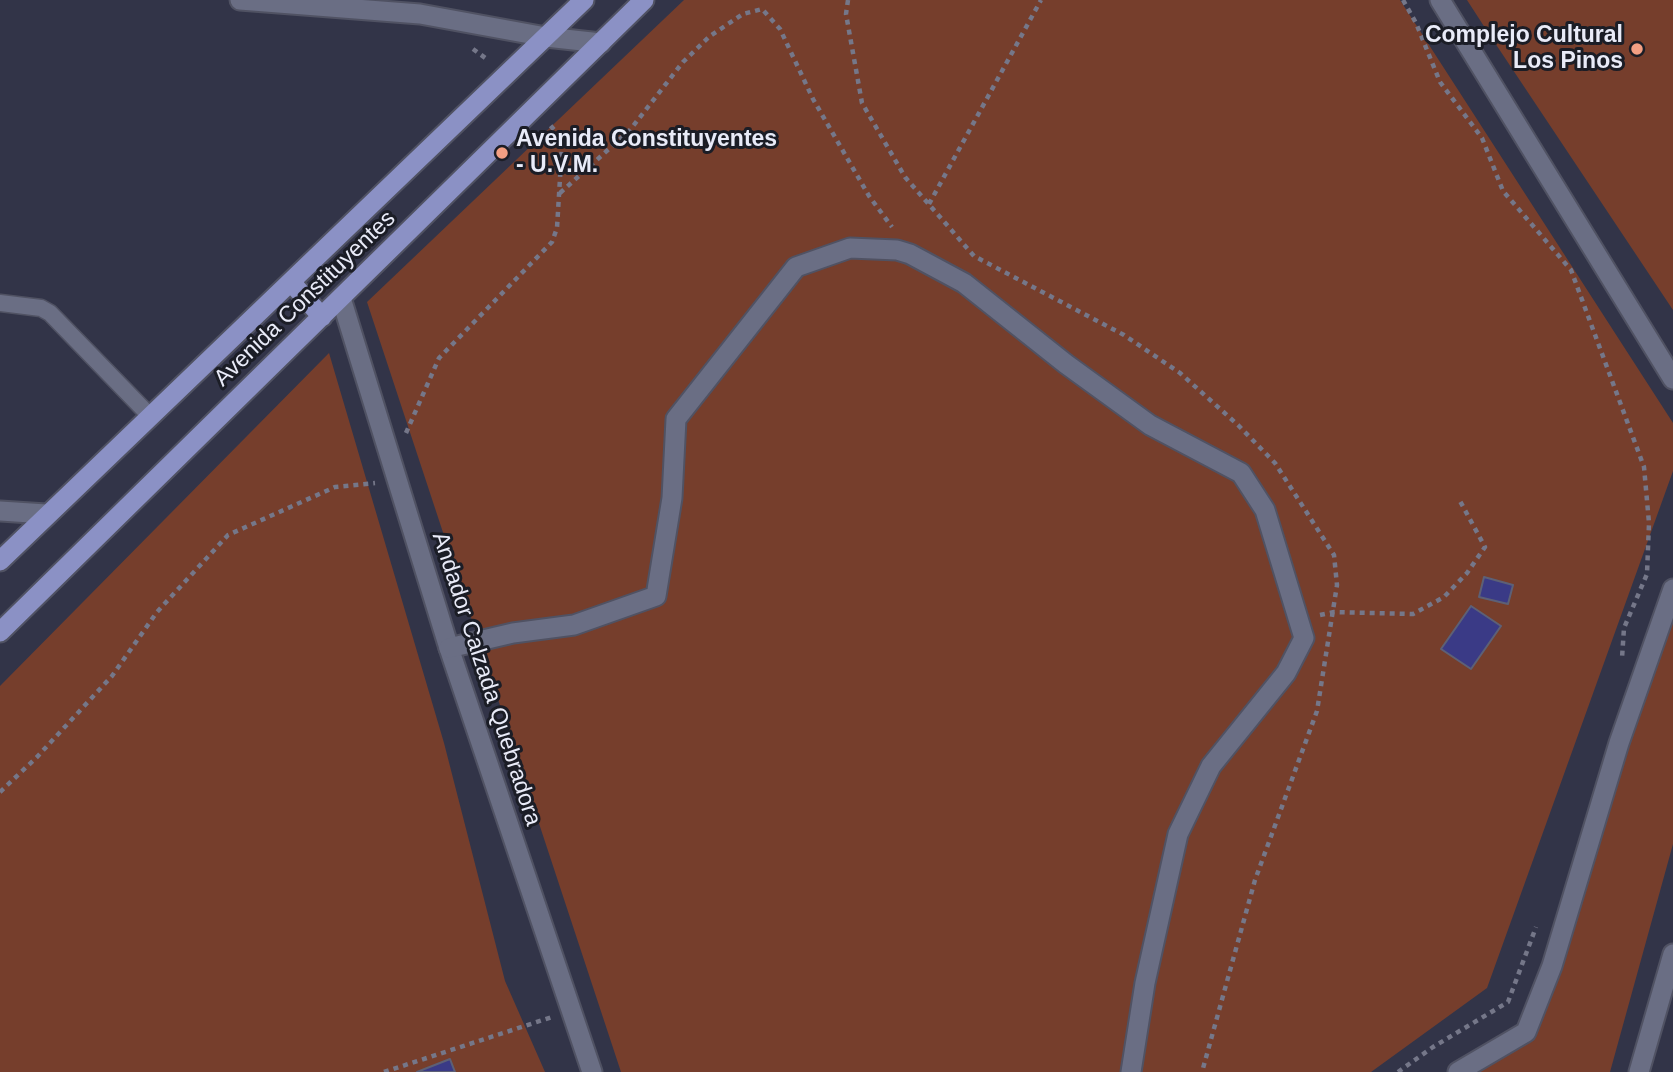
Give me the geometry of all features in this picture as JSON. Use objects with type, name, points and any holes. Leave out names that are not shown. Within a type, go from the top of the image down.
[{"type":"main road","name":"Avenida Constituyentes","points":[[0,561],[584,0]]},
{"type":"main road","name":"Avenida Constituyentes","points":[[0,632],[644,0]]},
{"type":"main road","points":[[291,282],[322,317]]},
{"type":"street","points":[[240,0],[421,7],[546,37],[601,43]]},
{"type":"street","points":[[1440,0],[1673,379]]},
{"type":"street","points":[[449,648],[513,633],[574,625],[656,596],[672,498],[676,419],[706,377],[796,267],[850,248],[910,254],[964,283],[1066,364],[1150,425],[1241,473],[1265,510],[1304,638],[1286,673],[1211,766],[1178,834],[1145,983],[1131,1072]]},
{"type":"street","name":"Andador Calzada Quebradora","points":[[341,298],[449,648],[569,1011],[592,1072]]},
{"type":"street","points":[[0,510],[46,514]]},
{"type":"street","points":[[1458,1072],[1526,1032],[1552,966],[1619,743],[1673,589]]},
{"type":"street","points":[[1639,1072],[1673,954]]},
{"type":"lane","points":[[0,303],[41,308],[50,313],[150,416]]},
{"type":"path","points":[[848,0],[846,14],[862,103],[905,177],[974,256],[1124,335],[1180,373],[1238,425],[1275,463],[1331,549],[1337,585],[1317,711],[1301,763],[1275,818],[1255,880],[1202,1072]]},
{"type":"path","points":[[929,204],[1041,0]]},
{"type":"path","points":[[1403,0],[1416,23],[1440,82],[1482,138],[1503,191],[1571,270],[1616,385],[1644,467],[1649,523],[1647,574],[1624,628],[1622,665]]},
{"type":"path","points":[[560,193],[630,130],[683,62],[710,36],[743,14],[762,9],[780,29],[820,111],[869,196],[910,254]]},
{"type":"path","points":[[0,792],[37,757],[112,676],[157,612],[228,535],[335,487],[394,472],[439,358],[552,242],[560,193],[561,138],[548,122]]},
{"type":"path","points":[[1299,619],[1334,612],[1413,614],[1444,597],[1467,573],[1485,547],[1460,501]]},
{"type":"path","points":[[1398,1072],[1433,1047],[1508,1002],[1539,919]]},
{"type":"path","points":[[384,1072],[569,1011]]},
{"type":"shaded area","points":[[684,0],[1400,0],[1673,423],[1673,471],[1487,988],[1371,1072],[621,1072],[367,302]]},
{"type":"shaded area","points":[[1467,0],[1673,0],[1673,310],[1489,34]]},
{"type":"shaded area","points":[[329,353],[444,743],[505,981],[545,1072],[0,1072],[0,686]]},
{"type":"shaded area","points":[[1673,600],[1673,844],[1610,1072],[1472,1072],[1528,1041]]},
{"type":"building","points":[[1484,577],[1513,585],[1508,604],[1479,597]]},
{"type":"building","points":[[1471,606],[1501,626],[1471,669],[1441,649]]},
{"type":"building","points":[[450,1059],[455,1072],[417,1072]]},
{"type":"place","name":"Complejo Cultural Los Pinos","points":[[1637,49]]},
{"type":"place","name":"Avenida Constituyentes - U.V.M.","points":[[502,153]]}]
